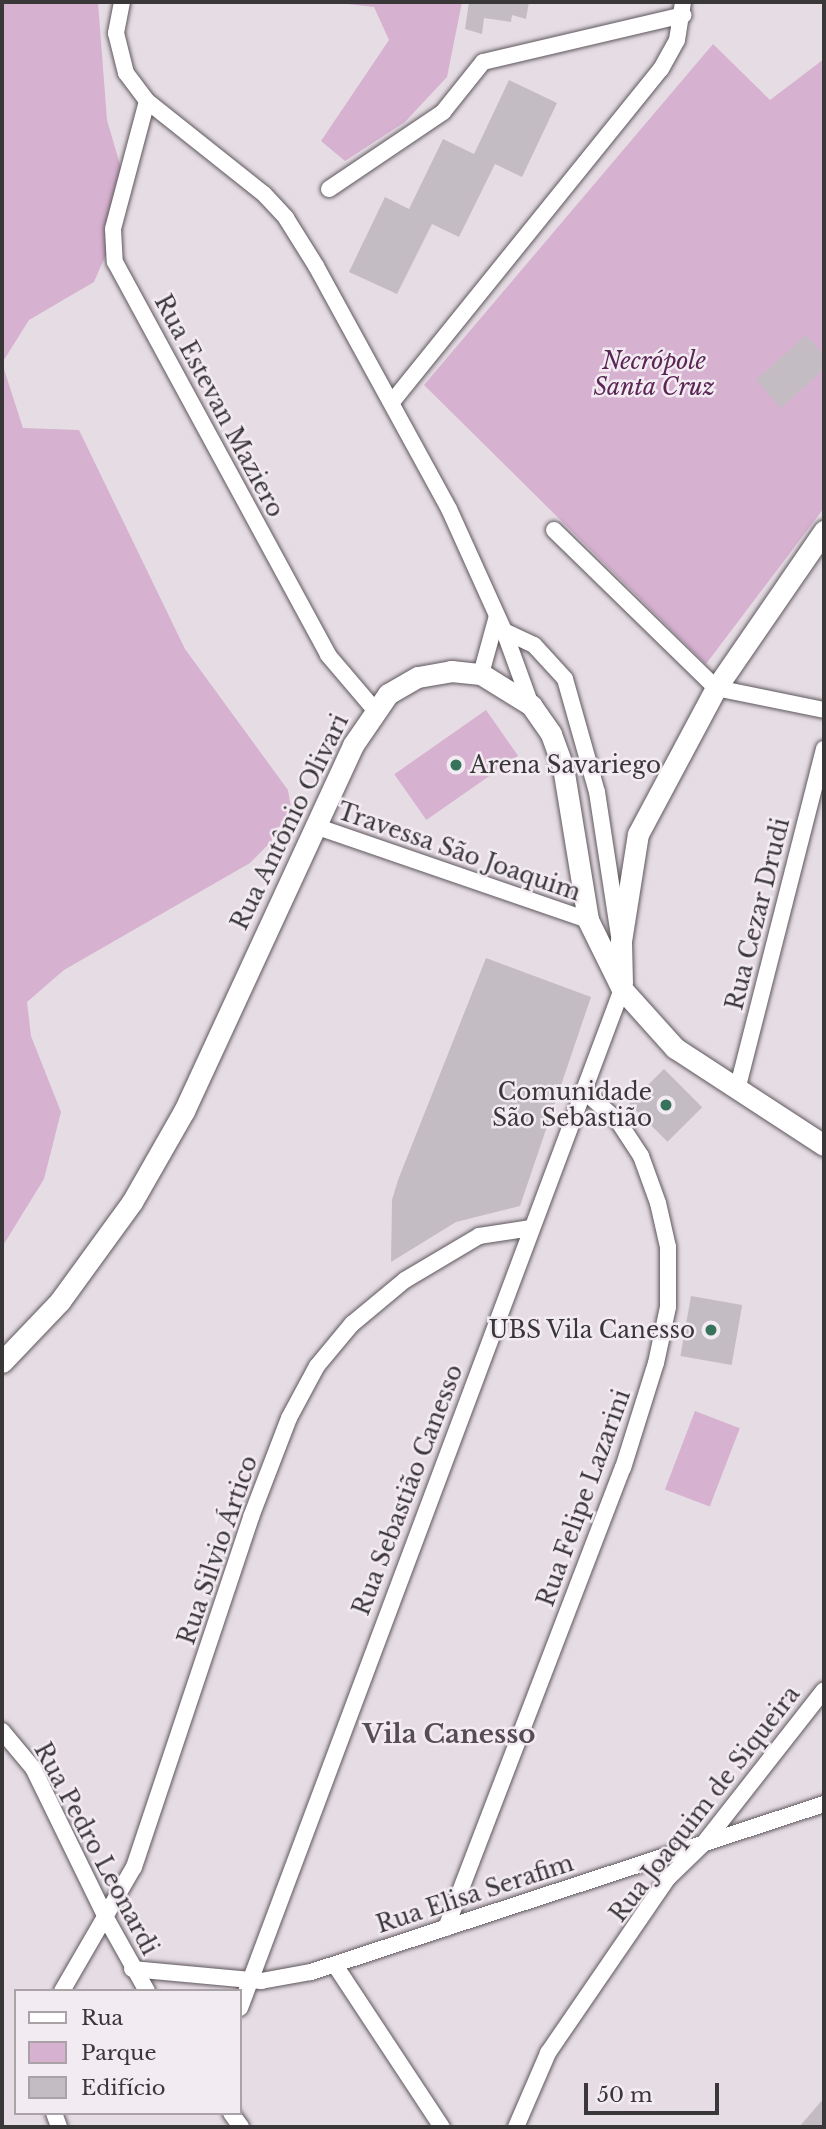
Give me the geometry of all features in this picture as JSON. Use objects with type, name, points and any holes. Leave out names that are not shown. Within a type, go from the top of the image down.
[{"type":"street","points":[[122,2],[116,33],[119,56],[147,101],[264,194],[286,218],[449,509],[500,624],[531,705]]},
{"type":"street","points":[[330,189],[443,112],[483,62],[683,8],[677,40],[661,69],[391,402]]},
{"type":"street","name":"Rua Estevan Maziero","points":[[147,101],[113,229],[115,262],[328,655],[374,709]]},
{"type":"street","points":[[554,530],[716,688],[824,710]]},
{"type":"street","points":[[621,941],[638,834],[716,688],[824,531]]},
{"type":"street","points":[[481,674],[500,624]]},
{"type":"street","points":[[500,624],[534,645],[552,661],[574,704],[597,792],[621,941],[622,989]]},
{"type":"street","name":"Rua Antônio Olivari","points":[[2,1362],[60,1301],[132,1202],[184,1111],[315,826],[374,709],[388,694],[418,677],[451,671],[481,674],[531,705],[551,734],[563,767],[588,920],[622,989],[675,1048],[824,1145]]},
{"type":"street","name":"Rua Cezar Drudi","points":[[737,1090],[824,749]]},
{"type":"street","name":"Travessa São Joaquim","points":[[315,826],[588,920]]},
{"type":"street","name":"Rua Sebastião Canesso","points":[[242,2001],[622,989]]},
{"type":"street","name":"Rua Felipe Lazarini","points":[[446,1928],[623,1468],[668,1307],[668,1247],[645,1168],[618,1121],[584,1091]]},
{"type":"street","name":"Rua Silvio Ártico","points":[[63,1989],[134,1867],[251,1517],[289,1418],[317,1366],[352,1324],[405,1280],[479,1236],[531,1228]]},
{"type":"street","name":"Rua Joaquim de Siqueira","points":[[516,2127],[548,2053],[668,1878],[704,1843],[824,1690]]},
{"type":"street","name":"Rua Pedro Leonardi","points":[[2,1731],[33,1768],[106,1918],[132,1969],[146,1989]]},
{"type":"street","name":"Rua Elisa Serafim","points":[[132,1969],[248,1980],[310,1972],[824,1804]]},
{"type":"street","points":[[335,1965],[442,2127]]},
{"type":"green space","points":[[2,2],[98,2],[107,120],[121,168],[123,215],[94,282],[29,320],[2,363]]},
{"type":"green space","points":[[330,2],[462,2],[447,77],[405,122],[345,161],[321,141],[389,40],[374,7]]},
{"type":"green space","name":"Necrópole Santa Cruz","points":[[713,44],[770,100],[824,59],[824,508],[706,664],[424,385]]},
{"type":"green space","points":[[2,363],[23,428],[79,430],[185,649],[288,790],[293,819],[250,863],[64,970],[27,1002],[31,1036],[61,1112],[44,1179],[2,1247]]},
{"type":"green space","name":"Arena Savariego","points":[[486,710],[518,756],[426,820],[394,774]]},
{"type":"green space","points":[[695,1411],[740,1428],[710,1507],[665,1489]]},
{"type":"building","points":[[469,2],[529,2],[526,19],[512,15],[511,22],[484,18],[482,34],[465,29]]},
{"type":"building","points":[[509,80],[557,103],[522,177],[495,164],[459,237],[432,224],[397,294],[349,272],[385,197],[409,209],[443,139],[474,154]]},
{"type":"building","points":[[806,335],[824,355],[824,369],[781,408],[756,380]]},
{"type":"building","points":[[486,958],[591,997],[520,1206],[456,1222],[391,1262],[392,1200],[398,1180]]},
{"type":"building","name":"Comunidade São Sebastião","points":[[664,1069],[702,1107],[668,1142],[629,1104]]},
{"type":"building","name":"UBS Vila Canesso","points":[[691,1296],[742,1305],[732,1365],[680,1356]]},
{"type":"building","points":[[824,2098],[824,2127],[799,2127]]},
{"type":"place","name":"Arena Savariego","points":[[456,765]]},
{"type":"place","name":"Comunidade São Sebastião","points":[[666,1105]]},
{"type":"place","name":"UBS Vila Canesso","points":[[711,1330]]},
{"type":"district","name":"Vila Canesso","points":[[449,1735]]}]
